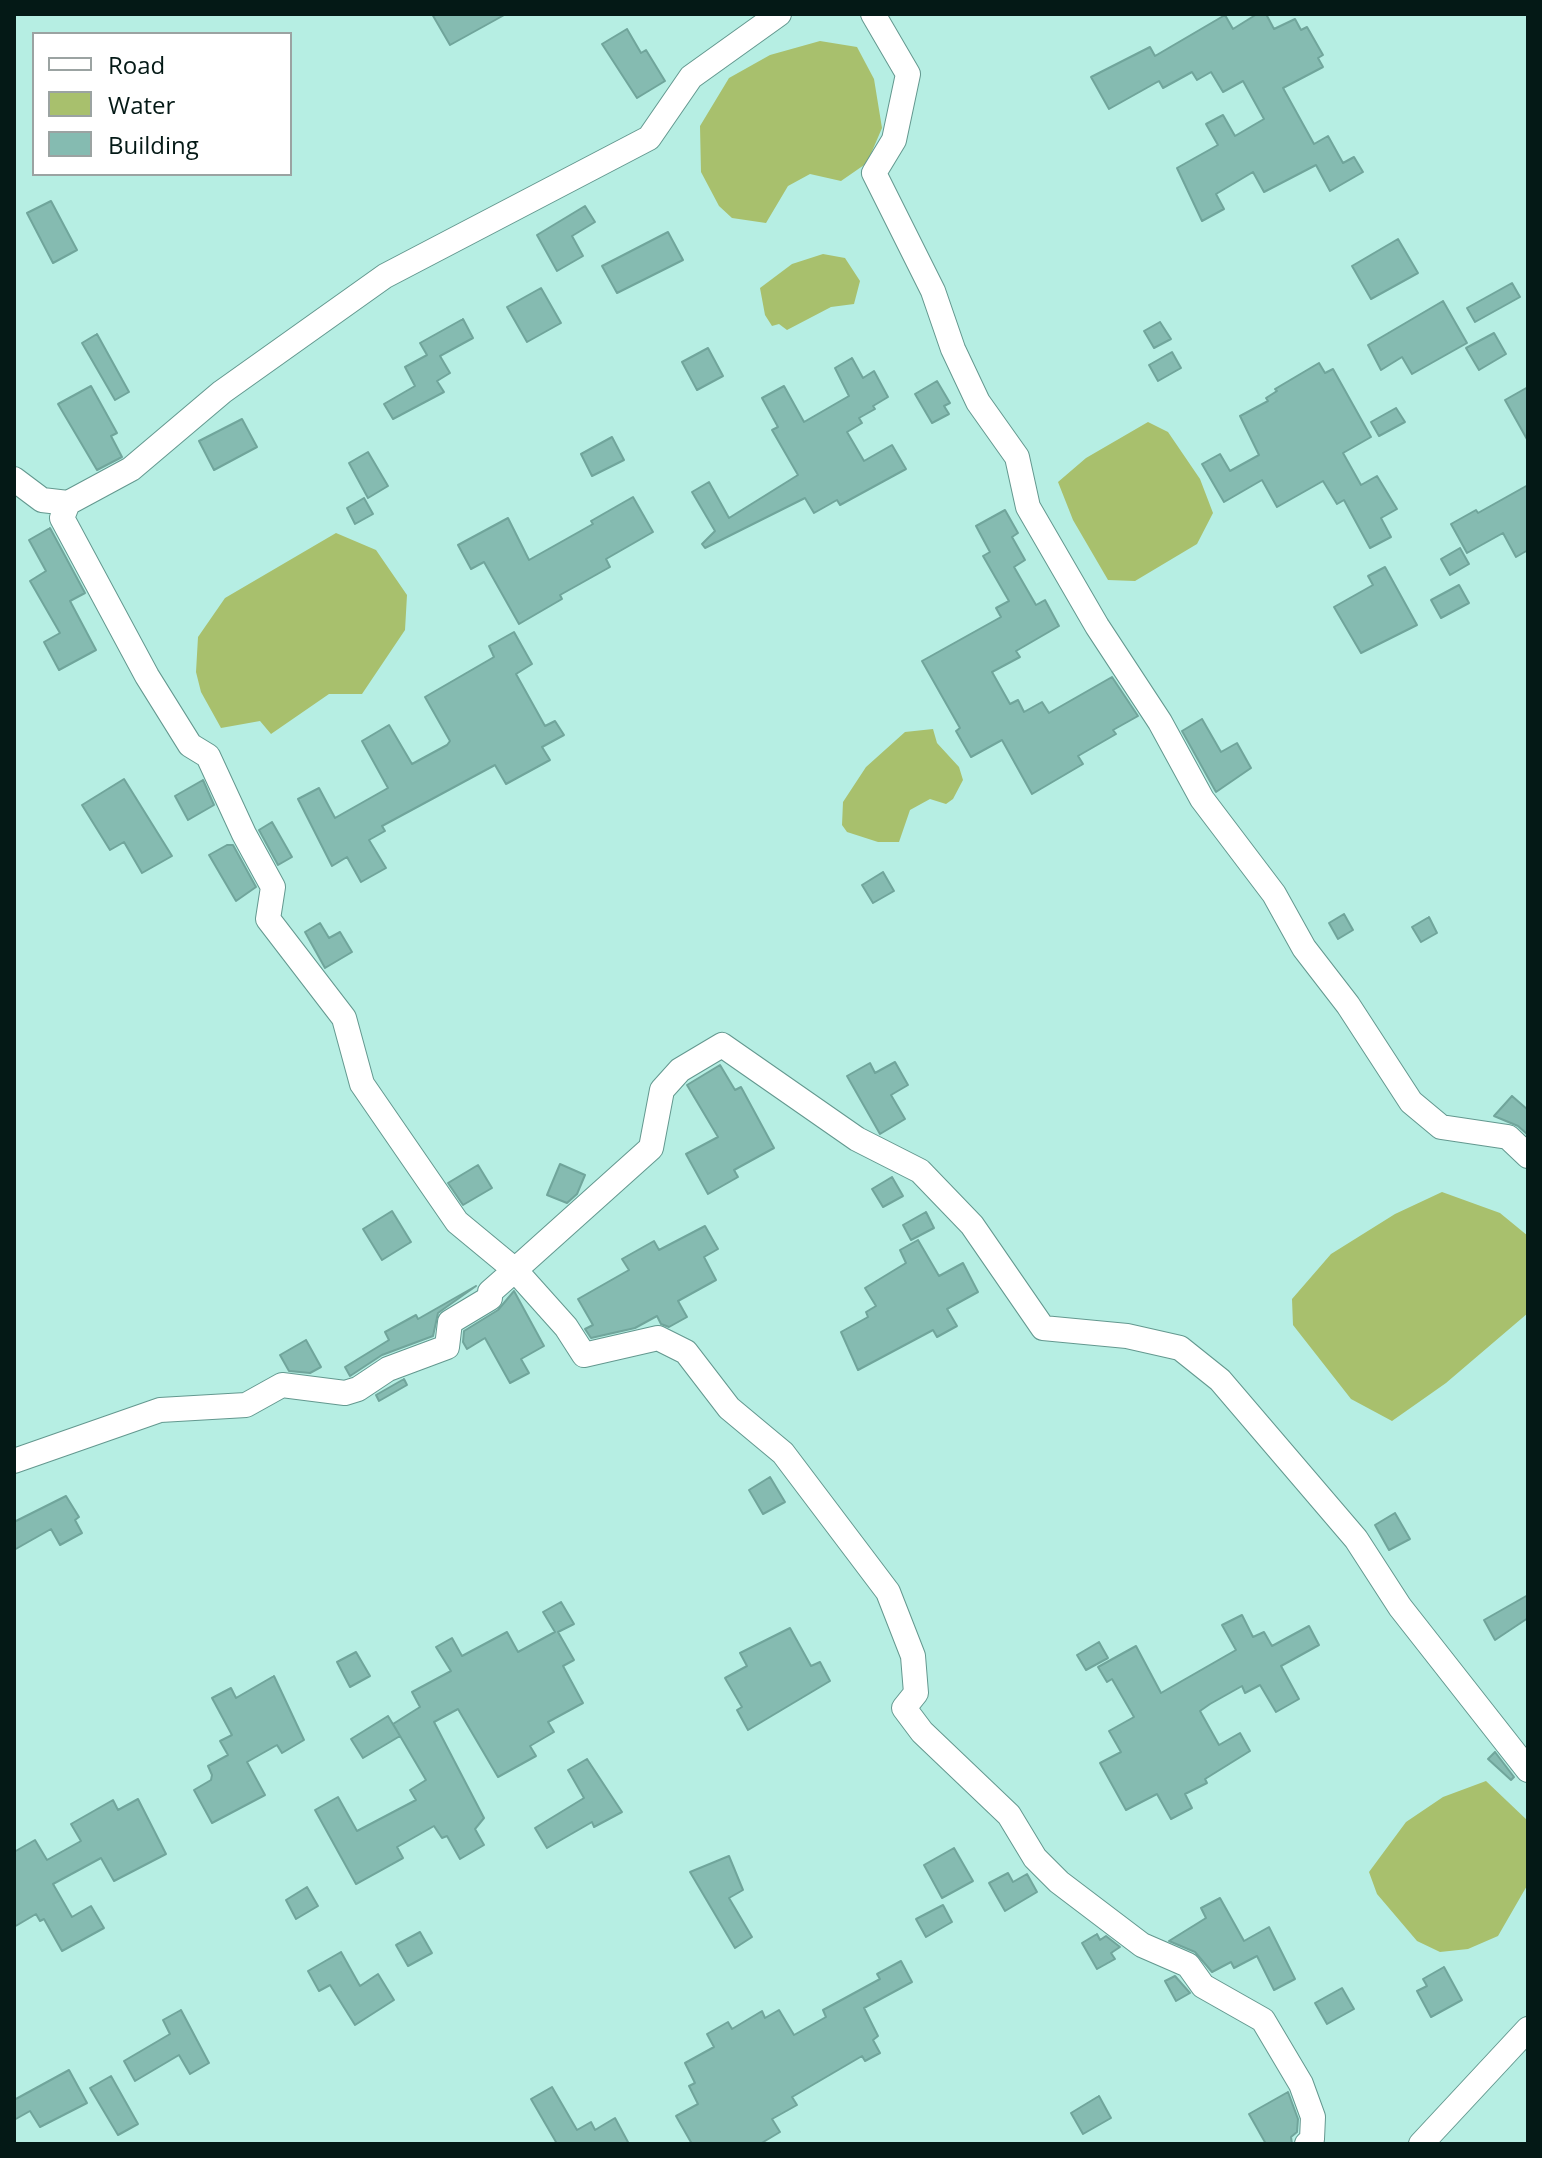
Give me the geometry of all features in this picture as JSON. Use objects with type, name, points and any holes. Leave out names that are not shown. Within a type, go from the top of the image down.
[{"type":"street","points":[[14,479],[42,500],[68,503],[131,469],[222,392],[385,276],[649,138],[691,77],[779,14]]},
{"type":"street","points":[[873,14],[908,74],[894,140],[874,173],[933,291],[953,349],[978,402],[1017,457],[1028,507],[1097,626],[1160,722],[1202,799],[1274,894],[1304,948],[1348,1005],[1411,1102],[1441,1127],[1508,1137],[1528,1156]]},
{"type":"street","points":[[68,503],[62,518],[135,655],[190,745],[208,756],[239,824],[273,887],[268,919],[344,1018],[362,1084],[457,1222],[515,1270],[566,1327],[584,1355],[658,1338],[686,1352],[729,1408],[783,1453],[888,1592],[913,1656],[916,1693],[904,1708],[922,1732],[1009,1815],[1035,1858],[1059,1882],[1142,1945],[1188,1965],[1203,1986],[1263,2020],[1301,2084],[1313,2117],[1312,2139],[1307,2144]]},
{"type":"street","points":[[14,1461],[160,1410],[246,1405],[282,1385],[345,1393],[358,1389],[388,1369],[447,1347],[450,1322],[490,1298],[490,1292],[651,1148],[662,1090],[680,1070],[722,1045],[857,1139],[920,1171],[972,1225],[1043,1328],[1127,1336],[1180,1348],[1220,1380],[1356,1539],[1400,1607],[1528,1770]]},
{"type":"street","points":[[1421,2144],[1528,2029]]},
{"type":"water","points":[[820,41],[857,47],[874,79],[882,128],[867,163],[841,181],[810,174],[788,186],[766,223],[732,218],[719,206],[701,172],[700,126],[729,78],[770,55]]},
{"type":"water","points":[[823,254],[845,258],[860,281],[854,304],[831,307],[787,330],[779,324],[772,326],[765,315],[760,288],[792,264]]},
{"type":"water","points":[[1148,422],[1168,432],[1200,479],[1213,513],[1197,544],[1135,581],[1108,580],[1073,520],[1058,482],[1086,458]]},
{"type":"water","points":[[336,533],[376,550],[407,595],[405,630],[362,694],[329,694],[271,734],[260,721],[221,728],[201,692],[196,672],[198,637],[225,598]]},
{"type":"water","points":[[933,729],[937,743],[959,767],[963,780],[953,799],[946,804],[930,799],[910,810],[899,842],[878,842],[847,832],[842,825],[843,802],[866,767],[905,732]]},
{"type":"water","points":[[1442,1192],[1500,1213],[1528,1236],[1528,1313],[1446,1383],[1392,1421],[1351,1399],[1293,1325],[1292,1299],[1331,1254],[1395,1214]]},
{"type":"water","points":[[1486,1781],[1528,1821],[1528,1884],[1498,1936],[1468,1949],[1440,1952],[1417,1941],[1377,1894],[1369,1872],[1406,1822],[1443,1797]]},
{"type":"building","points":[[432,14],[506,14],[450,45]]},
{"type":"building","points":[[1257,14],[1266,14],[1274,29],[1295,19],[1301,30],[1307,27],[1323,55],[1318,58],[1323,67],[1283,88],[1314,144],[1328,136],[1343,163],[1354,157],[1363,172],[1330,191],[1316,165],[1264,192],[1253,172],[1216,194],[1224,209],[1202,221],[1177,168],[1218,145],[1206,124],[1223,115],[1235,136],[1264,119],[1243,81],[1223,92],[1211,72],[1197,80],[1192,72],[1163,88],[1159,81],[1109,109],[1091,77],[1150,47],[1155,56],[1225,15],[1233,29]]},
{"type":"building","points":[[627,29],[641,53],[646,50],[665,81],[637,98],[602,44]]},
{"type":"building","points":[[51,201],[77,250],[53,263],[27,213]]},
{"type":"building","points":[[585,206],[595,222],[572,236],[583,256],[557,271],[537,235]]},
{"type":"building","points":[[668,232],[683,260],[617,293],[602,266]]},
{"type":"building","points":[[1398,239],[1418,273],[1371,299],[1352,266]]},
{"type":"building","points":[[1512,283],[1520,297],[1475,322],[1467,308]]},
{"type":"building","points":[[541,288],[561,323],[527,342],[507,307]]},
{"type":"building","points":[[1443,301],[1467,343],[1412,374],[1402,357],[1381,370],[1368,345]]},
{"type":"building","points":[[463,319],[473,338],[440,356],[450,373],[437,381],[444,392],[393,419],[384,404],[415,386],[405,367],[427,355],[420,343]]},
{"type":"building","points":[[1160,322],[1171,339],[1154,348],[1144,331]]},
{"type":"building","points":[[1494,333],[1506,354],[1479,370],[1466,348]]},
{"type":"building","points":[[97,334],[129,392],[115,400],[82,343]]},
{"type":"building","points":[[708,348],[723,376],[697,390],[682,362]]},
{"type":"building","points":[[1172,352],[1181,368],[1158,381],[1149,365]]},
{"type":"building","points":[[852,358],[863,378],[874,371],[888,397],[859,418],[862,423],[847,432],[864,461],[892,445],[906,469],[840,505],[837,500],[814,513],[805,498],[705,548],[702,544],[715,531],[692,492],[709,482],[729,518],[798,475],[772,430],[778,427],[762,398],[784,386],[804,422],[849,396],[835,368]]},
{"type":"building","points":[[1319,363],[1325,373],[1333,369],[1371,437],[1343,453],[1361,485],[1377,476],[1397,509],[1381,518],[1391,537],[1370,548],[1344,500],[1337,504],[1323,481],[1277,507],[1262,480],[1224,502],[1202,464],[1220,454],[1230,471],[1259,455],[1240,416],[1268,401],[1266,398],[1277,391],[1275,389]]},
{"type":"building","points":[[937,381],[950,403],[944,406],[949,414],[932,423],[915,394]]},
{"type":"building","points":[[91,386],[117,433],[111,436],[122,457],[97,470],[58,404]]},
{"type":"building","points":[[1528,387],[1528,441],[1505,400]]},
{"type":"building","points":[[1396,408],[1405,422],[1379,436],[1371,422]]},
{"type":"building","points":[[242,419],[257,447],[214,470],[199,441]]},
{"type":"building","points":[[612,437],[624,460],[592,476],[581,454]]},
{"type":"building","points":[[368,452],[388,486],[368,498],[349,463]]},
{"type":"building","points":[[1528,485],[1528,550],[1516,557],[1503,533],[1467,553],[1451,524]]},
{"type":"building","points":[[633,497],[653,532],[606,559],[610,567],[560,595],[562,599],[519,624],[484,562],[471,569],[458,545],[508,518],[529,560]]},
{"type":"building","points":[[364,498],[373,514],[355,524],[347,508]]},
{"type":"building","points":[[1005,510],[1018,533],[1012,537],[1025,560],[1014,567],[1036,605],[1045,600],[1059,626],[1016,651],[1020,657],[992,672],[1010,704],[1018,700],[1024,712],[1042,702],[1049,713],[1112,677],[1138,716],[1113,730],[1116,734],[1078,756],[1083,764],[1032,794],[1002,740],[971,757],[956,731],[960,728],[922,661],[1001,617],[996,608],[1009,601],[983,556],[990,552],[976,526]]},
{"type":"building","points":[[50,528],[85,593],[70,601],[96,650],[59,670],[44,642],[60,633],[30,581],[46,571],[29,540]]},
{"type":"building","points":[[1460,548],[1469,564],[1450,575],[1441,559]]},
{"type":"building","points":[[1385,567],[1417,625],[1361,653],[1334,607],[1373,585],[1368,576]]},
{"type":"building","points":[[1459,585],[1469,603],[1441,618],[1431,600]]},
{"type":"building","points":[[514,632],[532,664],[516,674],[545,726],[555,721],[564,735],[542,747],[550,760],[506,784],[495,765],[382,826],[385,831],[369,840],[386,868],[361,882],[347,857],[332,866],[298,799],[319,788],[335,818],[388,788],[362,741],[389,725],[412,764],[447,745],[450,741],[425,697],[494,657],[489,646]]},
{"type":"building","points":[[1202,719],[1221,752],[1237,743],[1251,768],[1216,792],[1182,731]]},
{"type":"building","points":[[124,779],[172,856],[142,873],[124,842],[110,850],[82,805]]},
{"type":"building","points":[[203,780],[214,805],[188,820],[175,796]]},
{"type":"building","points":[[272,822],[292,857],[278,865],[259,830]]},
{"type":"building","points":[[233,845],[256,887],[236,901],[209,855]]},
{"type":"building","points":[[883,872],[894,891],[873,903],[862,885]]},
{"type":"building","points":[[1344,914],[1353,930],[1338,939],[1329,923]]},
{"type":"building","points":[[1429,917],[1437,933],[1421,942],[1412,927]]},
{"type":"building","points":[[320,923],[329,938],[340,932],[352,952],[325,968],[305,932]]},
{"type":"building","points":[[895,1062],[908,1085],[891,1095],[905,1119],[880,1134],[847,1076],[870,1063],[875,1073]]},
{"type":"building","points":[[720,1065],[735,1090],[741,1087],[774,1148],[734,1170],[738,1177],[708,1194],[686,1154],[718,1137],[687,1085]]},
{"type":"building","points":[[1512,1096],[1528,1110],[1528,1135],[1518,1126],[1494,1116]]},
{"type":"building","points":[[560,1164],[585,1175],[577,1194],[567,1203],[547,1195]]},
{"type":"building","points":[[478,1165],[492,1188],[463,1205],[448,1183]]},
{"type":"building","points":[[892,1177],[903,1196],[883,1207],[872,1189]]},
{"type":"building","points":[[392,1211],[411,1242],[382,1260],[363,1229]]},
{"type":"building","points":[[926,1212],[934,1228],[911,1240],[903,1225]]},
{"type":"building","points":[[705,1226],[718,1249],[704,1257],[716,1280],[678,1301],[687,1317],[669,1327],[661,1324],[657,1316],[635,1328],[591,1338],[585,1329],[593,1325],[578,1299],[629,1270],[622,1259],[654,1241],[659,1250]]},
{"type":"building","points":[[918,1240],[939,1276],[963,1263],[978,1292],[947,1309],[957,1326],[937,1337],[933,1330],[858,1370],[841,1332],[868,1317],[866,1312],[876,1306],[865,1288],[906,1263],[900,1250]]},
{"type":"building","points":[[476,1286],[438,1313],[433,1336],[382,1355],[350,1376],[345,1367],[389,1340],[385,1332],[416,1315],[418,1319]]},
{"type":"building","points":[[514,1291],[544,1346],[521,1359],[529,1373],[510,1383],[485,1338],[467,1349],[463,1342],[464,1331],[498,1310]]},
{"type":"building","points":[[306,1340],[321,1367],[310,1373],[289,1371],[280,1355]]},
{"type":"building","points":[[404,1379],[407,1385],[379,1401],[376,1395]]},
{"type":"building","points":[[770,1477],[785,1502],[763,1514],[749,1490]]},
{"type":"building","points":[[66,1496],[79,1517],[75,1520],[82,1533],[60,1545],[51,1529],[14,1550],[14,1522]]},
{"type":"building","points":[[1395,1513],[1410,1539],[1389,1550],[1375,1525]]},
{"type":"building","points":[[1528,1595],[1528,1618],[1495,1640],[1484,1620]]},
{"type":"building","points":[[561,1602],[574,1624],[558,1632],[574,1660],[563,1666],[583,1703],[548,1722],[554,1732],[530,1746],[536,1756],[498,1777],[458,1709],[434,1722],[484,1818],[475,1829],[484,1845],[460,1859],[447,1836],[442,1838],[434,1826],[397,1847],[403,1858],[356,1884],[315,1810],[338,1797],[357,1831],[416,1800],[410,1790],[426,1780],[393,1724],[420,1707],[412,1692],[451,1671],[436,1647],[452,1638],[462,1656],[507,1632],[518,1652],[555,1632],[543,1612]]},
{"type":"building","points":[[1242,1615],[1253,1637],[1264,1632],[1272,1646],[1309,1626],[1319,1645],[1281,1666],[1299,1699],[1276,1712],[1260,1685],[1245,1693],[1242,1686],[1210,1704],[1200,1711],[1219,1745],[1240,1733],[1250,1751],[1205,1779],[1207,1783],[1185,1794],[1192,1808],[1171,1819],[1157,1794],[1126,1810],[1100,1763],[1121,1752],[1109,1731],[1134,1717],[1112,1679],[1107,1682],[1098,1667],[1136,1646],[1161,1693],[1236,1650],[1222,1625]]},
{"type":"building","points":[[790,1628],[811,1666],[820,1662],[830,1681],[748,1730],[737,1710],[742,1707],[725,1678],[747,1666],[740,1653]]},
{"type":"building","points":[[1099,1642],[1108,1658],[1086,1670],[1077,1655]]},
{"type":"building","points":[[356,1652],[370,1676],[350,1687],[337,1662]]},
{"type":"building","points":[[274,1676],[304,1740],[282,1753],[277,1745],[247,1762],[265,1795],[212,1823],[194,1790],[211,1780],[208,1766],[228,1755],[220,1741],[232,1735],[212,1698],[231,1688],[236,1698]]},
{"type":"building","points":[[388,1716],[400,1736],[363,1758],[351,1739]]},
{"type":"building","points":[[1495,1752],[1514,1777],[1511,1780],[1488,1759]]},
{"type":"building","points":[[587,1759],[622,1812],[594,1827],[592,1822],[547,1848],[535,1828],[584,1798],[568,1770]]},
{"type":"building","points":[[138,1799],[166,1854],[114,1881],[101,1858],[53,1884],[72,1917],[91,1906],[104,1928],[62,1951],[44,1919],[40,1921],[36,1914],[14,1927],[14,1852],[35,1840],[47,1860],[81,1841],[71,1824],[113,1800],[118,1810]]},
{"type":"building","points":[[954,1848],[973,1881],[942,1898],[924,1865]]},
{"type":"building","points":[[729,1856],[743,1890],[729,1898],[752,1937],[735,1948],[690,1872]]},
{"type":"building","points":[[1008,1873],[1013,1882],[1027,1874],[1037,1892],[1005,1911],[989,1883]]},
{"type":"building","points":[[307,1887],[318,1906],[296,1919],[286,1900]]},
{"type":"building","points":[[1220,1898],[1244,1941],[1269,1927],[1295,1979],[1274,1990],[1257,1956],[1234,1968],[1231,1962],[1212,1972],[1195,1952],[1169,1941],[1206,1918],[1201,1908]]},
{"type":"building","points":[[943,1905],[952,1922],[926,1937],[916,1919]]},
{"type":"building","points":[[420,1932],[432,1953],[408,1966],[396,1945]]},
{"type":"building","points":[[1097,1934],[1100,1940],[1106,1936],[1120,1947],[1111,1953],[1115,1959],[1097,1969],[1082,1943]]},
{"type":"building","points":[[341,1952],[360,1986],[378,1974],[394,2000],[355,2025],[330,1985],[319,1991],[308,1971]]},
{"type":"building","points":[[901,1961],[912,1982],[864,2008],[878,2036],[873,2040],[880,2053],[865,2061],[862,2056],[792,2097],[797,2105],[772,2119],[780,2132],[760,2144],[692,2144],[676,2116],[698,2104],[689,2086],[695,2083],[685,2063],[714,2047],[707,2034],[728,2022],[732,2029],[762,2011],[765,2018],[779,2010],[794,2035],[826,2017],[823,2010],[880,1979],[877,1974]]},
{"type":"building","points":[[1444,1967],[1462,2000],[1431,2017],[1417,1991],[1427,1986],[1423,1979]]},
{"type":"building","points":[[1175,1976],[1190,1993],[1176,2001],[1165,1981]]},
{"type":"building","points":[[1342,1988],[1354,2009],[1327,2024],[1315,2003]]},
{"type":"building","points":[[181,2010],[209,2063],[190,2074],[179,2055],[135,2081],[124,2061],[170,2034],[163,2020]]},
{"type":"building","points":[[69,2070],[87,2103],[40,2127],[30,2111],[14,2120],[14,2100]]},
{"type":"building","points":[[111,2076],[138,2124],[118,2135],[90,2088]]},
{"type":"building","points":[[552,2087],[577,2130],[591,2122],[595,2130],[615,2118],[629,2144],[552,2144],[556,2142],[531,2099]]},
{"type":"building","points":[[1288,2092],[1298,2119],[1297,2132],[1291,2137],[1292,2144],[1266,2144],[1249,2114]]},
{"type":"building","points":[[1099,2096],[1111,2118],[1083,2134],[1071,2113]]}]
